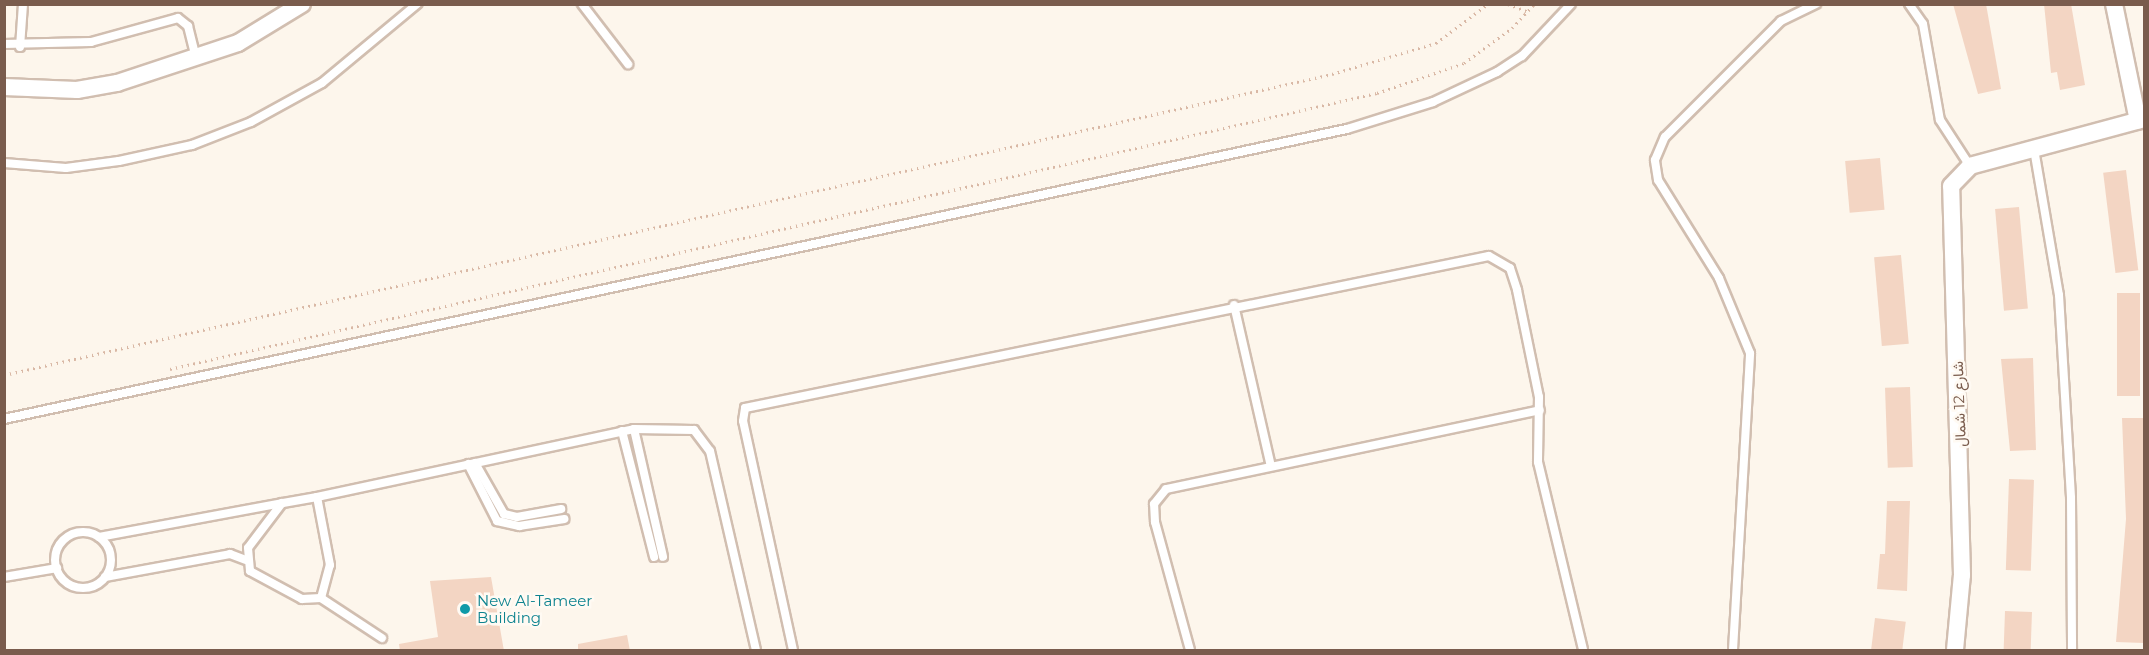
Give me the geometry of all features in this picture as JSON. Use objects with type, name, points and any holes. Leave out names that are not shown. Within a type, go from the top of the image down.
[{"type":"street","points":[[4,87],[77,90],[196,59],[273,26],[302,4]]},
{"type":"street","points":[[1970,166],[2141,120],[2114,4]]},
{"type":"street","name":"شارع 12 شمال","points":[[1955,651],[1962,575],[1960,392],[1948,200],[1951,186],[1970,166]]},
{"type":"lane","points":[[20,47],[23,4]]},
{"type":"lane","points":[[4,163],[66,168],[119,161],[192,145],[251,122],[322,83],[417,4]]},
{"type":"lane","points":[[582,4],[628,64]]},
{"type":"lane","points":[[4,419],[1358,126],[1433,102],[1497,72],[1522,56],[1571,4]]},
{"type":"lane","points":[[1733,651],[1750,353],[1719,278],[1658,180],[1655,160],[1665,137],[1781,21],[1816,4]]},
{"type":"lane","points":[[1909,4],[1923,24],[1940,120],[1970,166]]},
{"type":"lane","points":[[4,44],[20,47],[91,42],[178,18],[188,26],[196,59]]},
{"type":"lane","points":[[2034,149],[2059,295],[2071,498],[2072,651]]},
{"type":"lane","points":[[794,651],[743,421],[745,408],[1475,256],[1501,260],[1514,276],[1540,410],[1538,462],[1583,651]]},
{"type":"lane","points":[[1234,305],[1271,466]]},
{"type":"lane","points":[[1190,651],[1155,522],[1157,496],[1177,485],[1540,410]]},
{"type":"lane","points":[[246,560],[230,554],[105,577],[80,588],[64,580],[57,568],[55,554],[65,539],[82,532],[99,537],[317,497],[634,429],[682,426],[704,438],[756,651]]},
{"type":"lane","points":[[622,432],[659,557],[634,429]]},
{"type":"lane","points":[[472,464],[504,514],[517,517],[561,509]]},
{"type":"lane","points":[[472,464],[497,521],[519,526],[564,519]]},
{"type":"lane","points":[[317,497],[330,565],[321,598]]},
{"type":"lane","points":[[282,503],[248,548],[246,560],[250,571],[302,599],[321,598],[382,638]]},
{"type":"lane","points":[[99,537],[110,551],[105,577]]},
{"type":"lane","points":[[4,577],[57,568]]},
{"type":"path","points":[[4,375],[1332,74],[1436,43],[1488,4]]},
{"type":"path","points":[[1508,4],[1529,12]]},
{"type":"path","points":[[162,371],[1377,93],[1464,63],[1529,12],[1534,4]]},
{"type":"building","points":[[1953,4],[1986,4],[2001,89],[1978,94]]},
{"type":"building","points":[[2044,4],[2071,4],[2085,85],[2060,90],[2057,72],[2051,73]]},
{"type":"building","points":[[1880,158],[1885,210],[1850,213],[1845,161]]},
{"type":"building","points":[[2126,170],[2138,270],[2115,273],[2103,173]]},
{"type":"building","points":[[2019,207],[2028,309],[2004,311],[1995,209]]},
{"type":"building","points":[[1901,255],[1909,344],[1882,346],[1874,257]]},
{"type":"building","points":[[2117,293],[2140,293],[2140,396],[2117,396]]},
{"type":"building","points":[[2033,358],[2036,450],[2010,451],[2001,359]]},
{"type":"building","points":[[1910,387],[1913,467],[1888,468],[1885,388]]},
{"type":"building","points":[[2122,418],[2145,418],[2144,643],[2116,642],[2126,519]]},
{"type":"building","points":[[2009,479],[2034,480],[2031,571],[2006,570]]},
{"type":"building","points":[[1887,501],[1910,501],[1907,591],[1877,589],[1880,554],[1885,554]]},
{"type":"building","name":"New Al-Tameer Building","points":[[491,577],[504,651],[400,651],[399,644],[438,637],[430,581]]},
{"type":"building","points":[[2005,611],[2032,612],[2031,650],[2004,650]]},
{"type":"building","points":[[1875,618],[1906,622],[1902,650],[1871,650]]},
{"type":"building","name":"New Al-Tameer Building","points":[[627,635],[630,651],[578,651],[578,644]]},
{"type":"place","name":"New Al-Tameer Building","points":[[465,609]]}]
